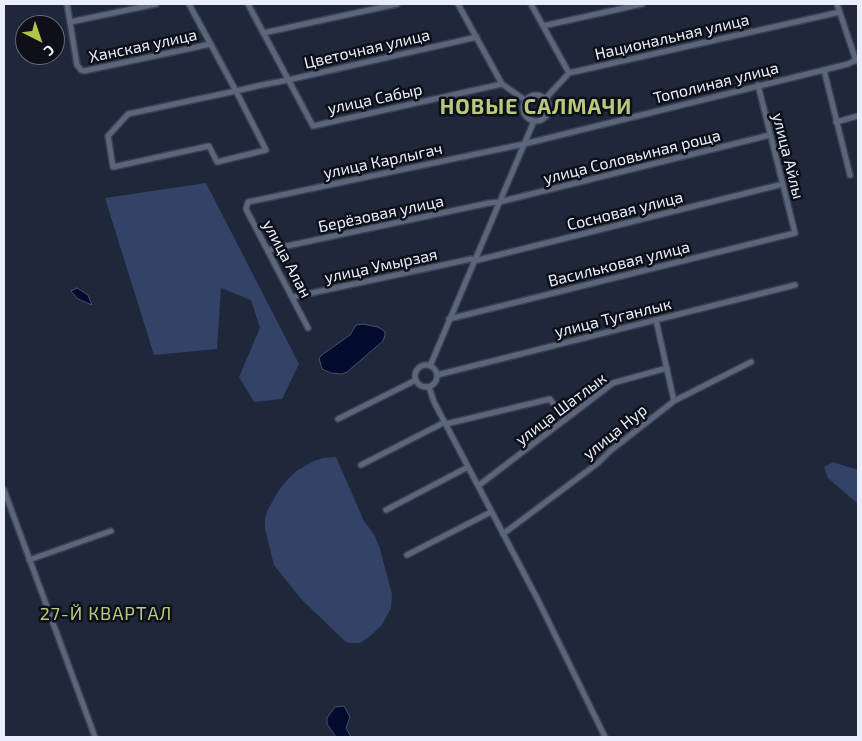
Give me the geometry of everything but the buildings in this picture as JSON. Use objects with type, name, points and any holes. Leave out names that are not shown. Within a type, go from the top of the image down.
[{"type":"street","points":[[67,4],[70,22],[156,4]]},
{"type":"street","points":[[189,4],[224,68],[236,91],[266,150],[217,162],[209,146],[113,167],[108,136],[128,114],[236,91]]},
{"type":"street","points":[[248,4],[288,80]]},
{"type":"street","points":[[263,33],[397,4]]},
{"type":"street","points":[[458,4],[502,84],[525,100]]},
{"type":"street","points":[[531,4],[569,73],[545,99]]},
{"type":"street","points":[[543,26],[642,4]]},
{"type":"street","points":[[837,4],[857,60]]},
{"type":"street","name":"Национальная улица","points":[[569,73],[840,12]]},
{"type":"street","name":"Ханская улица","points":[[70,22],[77,65],[84,71],[211,44]]},
{"type":"street","name":"Цветочная улица","points":[[236,91],[477,38]]},
{"type":"street","name":"Тополиная улица","points":[[524,144],[848,64],[857,60]]},
{"type":"street","points":[[824,70],[850,175]]},
{"type":"street","name":"улица Сабыр","points":[[288,80],[313,126],[502,84]]},
{"type":"street","name":"улица Айлы","points":[[758,85],[795,232]]},
{"type":"street","points":[[530,96],[540,96],[545,99],[549,109],[544,118],[534,121],[524,115],[523,105],[530,96]]},
{"type":"street","points":[[836,122],[858,116]]},
{"type":"street","points":[[430,366],[534,121]]},
{"type":"street","name":"улица Соловьиная роща","points":[[499,202],[770,135]]},
{"type":"street","name":"улица Карлыгач","points":[[248,202],[524,144]]},
{"type":"street","name":"Сосновая улица","points":[[474,260],[783,184]]},
{"type":"street","name":"улица Алан","points":[[248,202],[246,209],[308,328]]},
{"type":"street","name":"Берёзовая улица","points":[[268,250],[499,202]]},
{"type":"street","name":"Васильковая улица","points":[[449,320],[795,232]]},
{"type":"street","name":"улица Умырзая","points":[[293,297],[470,259],[474,260]]},
{"type":"street","name":"улица Туганлык","points":[[437,375],[795,285]]},
{"type":"street","points":[[656,320],[674,401]]},
{"type":"street","name":"улица Нур","points":[[503,534],[598,463],[610,451],[674,401],[750,362]]},
{"type":"street","points":[[422,366],[434,368],[437,375],[436,381],[429,387],[421,386],[416,380],[416,372],[422,366]]},
{"type":"street","name":"улица Шатлык","points":[[478,486],[613,383],[667,368]]},
{"type":"street","points":[[338,419],[416,380]]},
{"type":"street","points":[[429,387],[434,402],[538,600],[604,737]]},
{"type":"street","points":[[361,465],[445,423],[550,399],[565,420]]},
{"type":"street","points":[[386,510],[468,467]]},
{"type":"street","points":[[4,490],[95,737]]},
{"type":"street","points":[[407,555],[491,512]]},
{"type":"street","points":[[29,560],[111,531]]},
{"type":"shaded area","points":[[206,183],[299,364],[282,399],[254,402],[239,377],[260,328],[251,300],[221,288],[217,349],[154,355],[105,198]]},
{"type":"shaded area","points":[[77,288],[88,295],[92,305],[78,299],[71,291]]},
{"type":"shaded area","points":[[363,324],[383,330],[385,335],[383,341],[347,372],[342,374],[331,373],[322,369],[319,358],[350,335],[356,325]]},
{"type":"shaded area","points":[[336,457],[364,521],[375,536],[392,594],[391,608],[382,625],[360,643],[346,642],[301,599],[274,565],[265,529],[267,511],[288,479],[298,470],[314,461]]},
{"type":"shaded area","points":[[833,462],[858,470],[858,504],[828,478],[824,467]]},
{"type":"shaded area","points":[[344,706],[350,717],[346,728],[351,737],[336,737],[327,724],[327,718],[335,707]]},
{"type":"district","name":"НОВЫЕ САЛМАЧИ","points":[[536,107]]},
{"type":"district","name":"27-Й КВАРТАЛ","points":[[106,614]]}]
